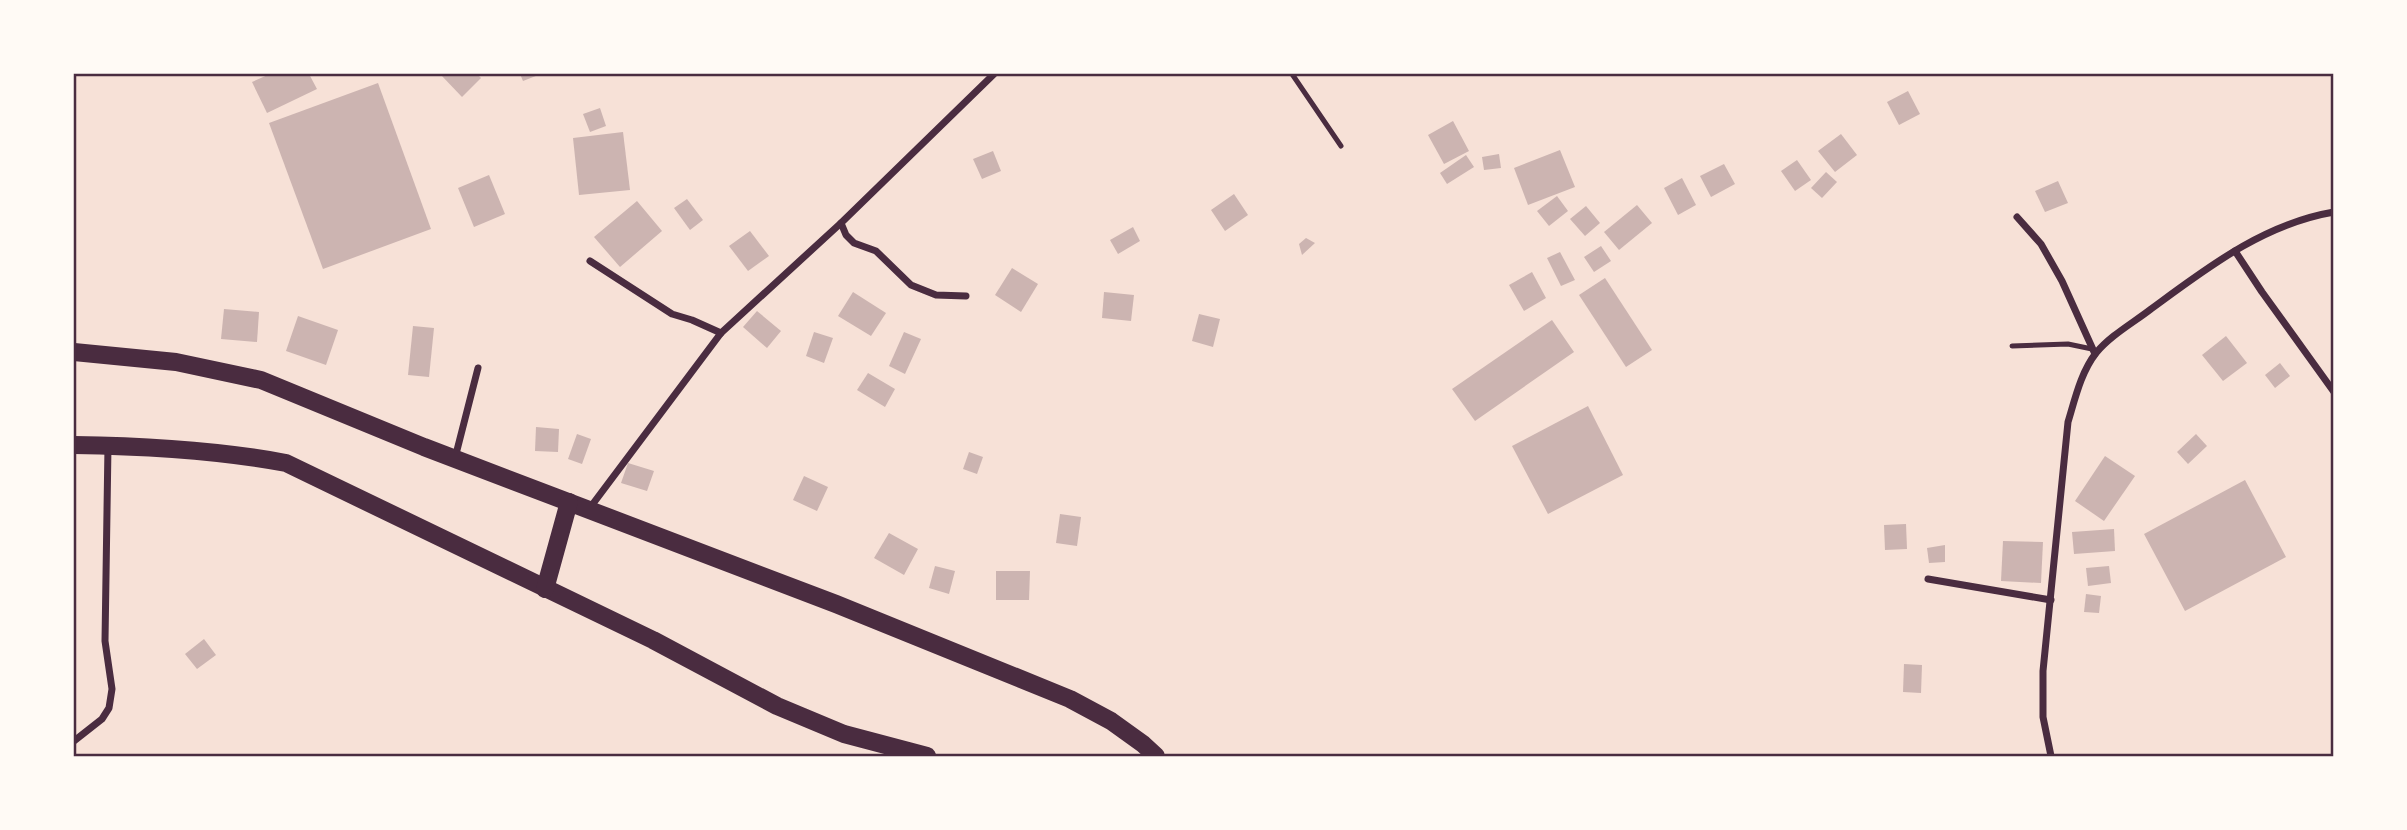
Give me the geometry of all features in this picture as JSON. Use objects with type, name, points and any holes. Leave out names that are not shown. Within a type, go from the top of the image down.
[{"type":"highway","points":[[74,352],[176,362],[261,380],[455,459],[836,604],[1070,699],[1111,720],[1156,757]]},
{"type":"highway","points":[[74,445],[108,445],[250,457],[286,463],[653,640],[777,706],[844,734],[927,757]]},
{"type":"highway","points":[[545,589],[569,502]]},
{"type":"street","points":[[589,510],[721,333],[841,223],[994,74]]},
{"type":"street","points":[[2051,757],[2043,717],[2043,671],[2068,422],[2094,351],[2235,251],[2304,217],[2333,212]]},
{"type":"street","points":[[2017,217],[2041,244],[2062,281],[2094,351]]},
{"type":"street","points":[[841,223],[846,235],[854,243],[876,251],[911,285],[936,295],[966,296]]},
{"type":"street","points":[[2235,251],[2333,392]]},
{"type":"street","points":[[590,261],[672,314],[721,333]]},
{"type":"street","points":[[455,459],[478,368]]},
{"type":"street","points":[[74,741],[102,719],[109,708],[112,689],[105,641],[108,445]]},
{"type":"street","points":[[1928,579],[2051,600]]},
{"type":"lane","points":[[1292,74],[1341,146]]},
{"type":"lane","points":[[2012,346],[2068,344],[2094,351]]},
{"type":"building","points":[[270,74],[309,74],[317,89],[267,113],[252,82]]},
{"type":"building","points":[[477,74],[481,78],[462,97],[441,75]]},
{"type":"building","points":[[520,74],[541,74],[523,81]]},
{"type":"building","points":[[378,83],[431,229],[323,269],[269,123]]},
{"type":"building","points":[[1908,91],[1920,114],[1899,125],[1887,102]]},
{"type":"building","points":[[600,108],[606,126],[590,132],[583,114]]},
{"type":"building","points":[[1453,121],[1469,151],[1444,164],[1428,135]]},
{"type":"building","points":[[623,132],[630,190],[579,195],[573,138]]},
{"type":"building","points":[[1841,134],[1857,155],[1835,172],[1818,151]]},
{"type":"building","points":[[1560,150],[1575,187],[1528,205],[1514,168]]},
{"type":"building","points":[[993,151],[1001,171],[982,179],[973,159]]},
{"type":"building","points":[[1499,154],[1501,168],[1484,170],[1482,157]]},
{"type":"building","points":[[1466,155],[1474,167],[1447,184],[1440,173]]},
{"type":"building","points":[[1797,160],[1811,180],[1795,191],[1781,171]]},
{"type":"building","points":[[1724,164],[1735,184],[1711,197],[1700,176]]},
{"type":"building","points":[[1826,172],[1837,182],[1822,198],[1811,188]]},
{"type":"building","points":[[489,175],[505,214],[474,227],[458,188]]},
{"type":"building","points":[[1682,178],[1696,205],[1678,215],[1664,188]]},
{"type":"building","points":[[2058,181],[2068,203],[2045,212],[2035,191]]},
{"type":"building","points":[[1234,194],[1248,215],[1225,231],[1211,210]]},
{"type":"building","points":[[1557,196],[1568,211],[1549,226],[1537,211]]},
{"type":"building","points":[[687,199],[703,220],[690,230],[674,208]]},
{"type":"building","points":[[637,201],[662,231],[620,267],[594,237]]},
{"type":"building","points":[[1637,205],[1652,223],[1619,250],[1604,232]]},
{"type":"building","points":[[1586,206],[1600,223],[1585,236],[1570,219]]},
{"type":"building","points":[[1133,227],[1140,241],[1118,254],[1110,240]]},
{"type":"building","points":[[750,231],[769,256],[748,271],[729,246]]},
{"type":"building","points":[[1306,238],[1315,243],[1302,255],[1299,244]]},
{"type":"building","points":[[1601,246],[1611,261],[1594,272],[1584,257]]},
{"type":"building","points":[[1560,252],[1575,280],[1561,286],[1547,258]]},
{"type":"building","points":[[1012,268],[1038,284],[1021,312],[995,295]]},
{"type":"building","points":[[1532,272],[1546,298],[1524,311],[1509,285]]},
{"type":"building","points":[[1605,278],[1652,350],[1626,367],[1579,295]]},
{"type":"building","points":[[853,292],[886,313],[871,336],[838,316]]},
{"type":"building","points":[[1104,292],[1134,295],[1131,321],[1102,318]]},
{"type":"building","points":[[224,309],[259,312],[257,342],[221,339]]},
{"type":"building","points":[[757,311],[781,331],[767,348],[743,327]]},
{"type":"building","points":[[1199,314],[1220,319],[1213,347],[1192,341]]},
{"type":"building","points":[[298,316],[338,330],[326,365],[286,351]]},
{"type":"building","points":[[1552,320],[1574,352],[1475,421],[1452,389]]},
{"type":"building","points":[[413,326],[434,328],[429,377],[408,375]]},
{"type":"building","points":[[814,332],[833,338],[824,363],[806,356]]},
{"type":"building","points":[[904,332],[921,339],[905,374],[889,366]]},
{"type":"building","points":[[2226,336],[2247,363],[2223,381],[2202,355]]},
{"type":"building","points":[[2280,363],[2290,376],[2275,388],[2265,375]]},
{"type":"building","points":[[868,373],[895,389],[885,407],[857,390]]},
{"type":"building","points":[[1588,406],[1623,475],[1548,514],[1512,446]]},
{"type":"building","points":[[536,427],[559,429],[558,452],[535,451]]},
{"type":"building","points":[[577,434],[591,439],[582,464],[568,459]]},
{"type":"building","points":[[2196,434],[2207,446],[2188,464],[2177,452]]},
{"type":"building","points":[[969,452],[983,457],[977,474],[963,469]]},
{"type":"building","points":[[2105,456],[2135,476],[2104,521],[2075,501]]},
{"type":"building","points":[[628,463],[654,471],[647,491],[621,483]]},
{"type":"building","points":[[804,476],[828,487],[817,511],[793,500]]},
{"type":"building","points":[[2245,480],[2286,557],[2185,611],[2144,534]]},
{"type":"building","points":[[1060,514],[1081,517],[1077,546],[1056,543]]},
{"type":"building","points":[[1906,524],[1907,549],[1885,550],[1884,525]]},
{"type":"building","points":[[2114,529],[2115,551],[2074,554],[2072,532]]},
{"type":"building","points":[[889,533],[918,549],[904,575],[874,558]]},
{"type":"building","points":[[2003,541],[2043,542],[2041,583],[2001,581]]},
{"type":"building","points":[[1945,545],[1945,562],[1929,563],[1927,548]]},
{"type":"building","points":[[935,566],[955,571],[949,594],[929,588]]},
{"type":"building","points":[[2109,566],[2111,583],[2088,586],[2086,568]]},
{"type":"building","points":[[996,571],[1030,571],[1029,600],[996,600]]},
{"type":"building","points":[[2086,594],[2101,596],[2099,613],[2084,612]]},
{"type":"building","points":[[204,639],[216,655],[197,669],[185,654]]},
{"type":"building","points":[[1904,664],[1922,665],[1921,693],[1903,692]]}]
